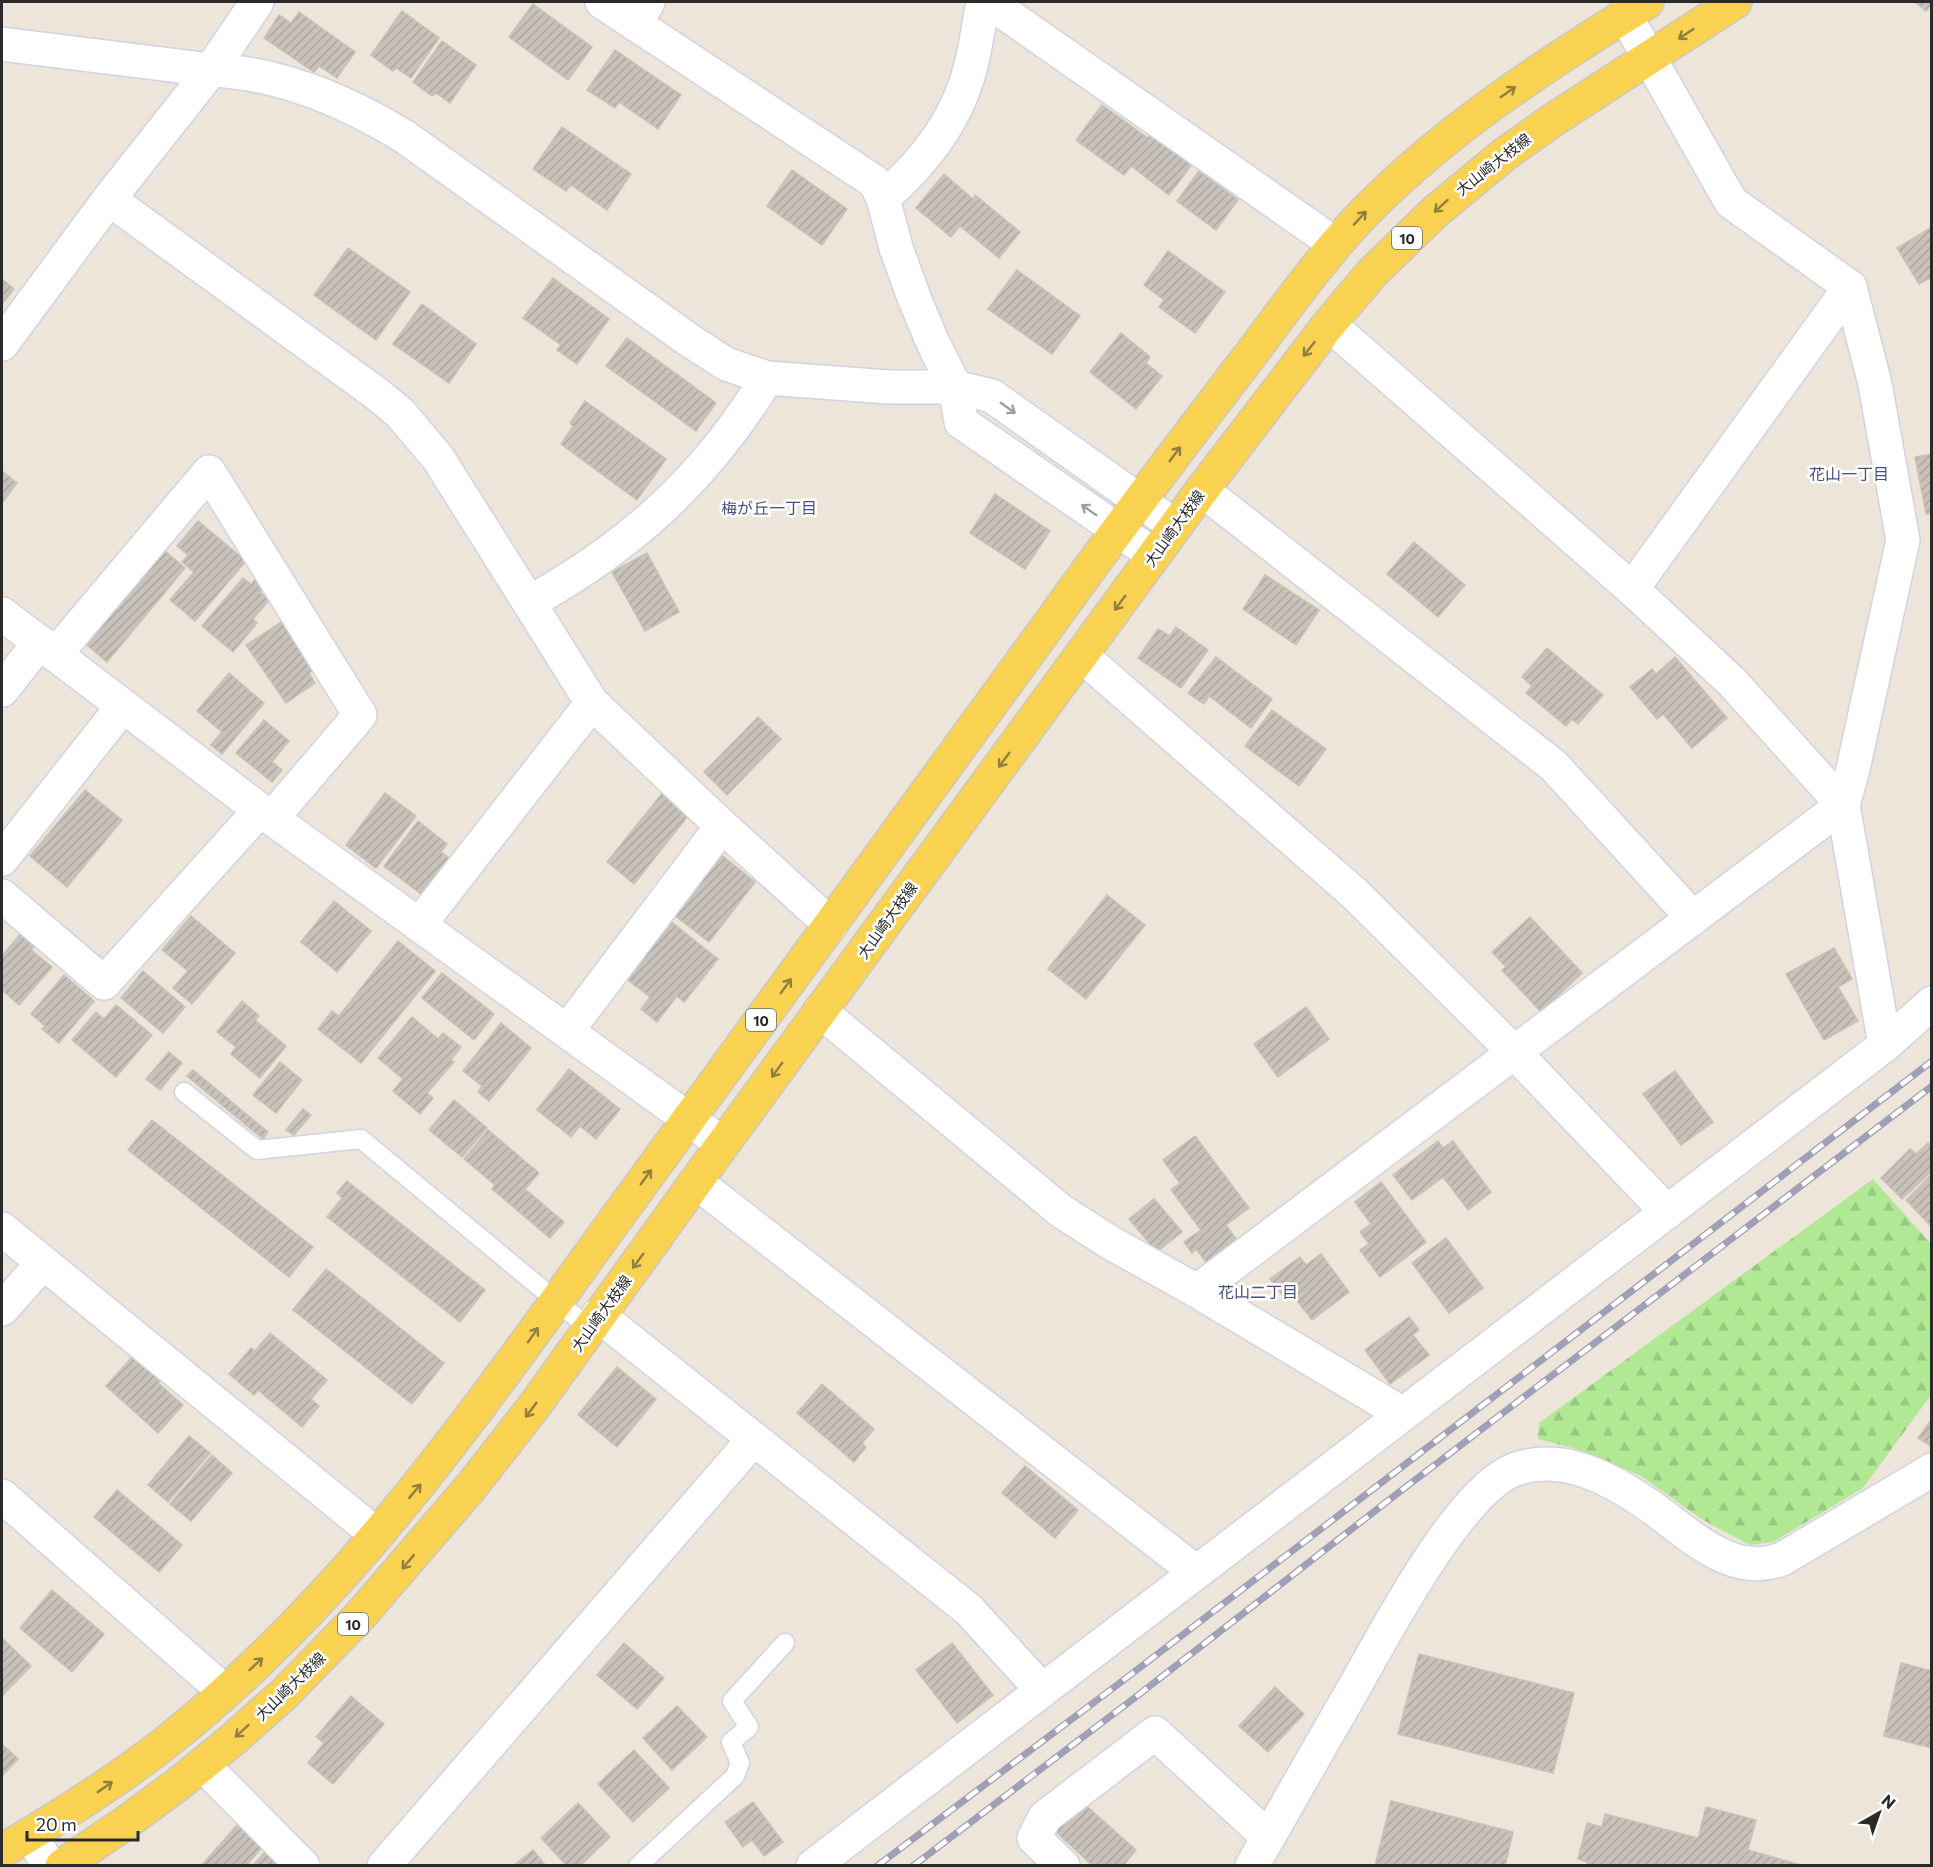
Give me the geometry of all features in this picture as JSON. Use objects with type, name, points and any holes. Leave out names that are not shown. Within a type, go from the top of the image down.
[{"type":"main road","name":"大山崎大枝線","points":[[62,1866],[124,1824],[203,1765],[292,1686],[383,1591],[501,1449],[1175,526],[1329,324],[1386,259],[1458,191],[1528,136],[1735,2]]},
{"type":"main road","name":"10","points":[[2,1851],[106,1787],[167,1741],[225,1692],[303,1617],[377,1535],[452,1443],[1117,530],[1335,244],[1388,190],[1455,131],[1526,78],[1636,8]]},
{"type":"street","points":[[2,344],[109,199],[211,70],[257,2]]},
{"type":"street","points":[[603,2],[642,13],[875,182],[883,198],[896,248],[915,300],[955,387],[961,422],[1154,555]]},
{"type":"street","points":[[883,198],[917,166],[932,148],[956,107],[972,62],[983,2]]},
{"type":"street","points":[[989,2],[1335,244]]},
{"type":"street","points":[[1636,8],[1649,58],[1731,202],[1850,287],[1875,384],[1903,540],[1853,769],[1843,805],[1885,1045]]},
{"type":"street","points":[[2,44],[211,70],[242,71],[291,83],[338,102],[405,137],[707,353],[726,364],[767,378],[889,387],[955,387],[992,396],[1175,526]]},
{"type":"street","points":[[109,199],[400,413],[438,458],[592,703],[831,925]]},
{"type":"street","points":[[1632,590],[1850,287]]},
{"type":"street","points":[[1329,324],[1632,590],[1732,682],[1843,805]]},
{"type":"street","points":[[530,602],[600,559],[664,507],[720,446],[767,378]]},
{"type":"street","points":[[2,690],[47,649],[208,472],[360,715],[104,983],[2,896]]},
{"type":"street","points":[[1202,490],[1554,766],[1693,918]]},
{"type":"street","points":[[2,614],[266,814],[723,1144]]},
{"type":"street","points":[[1081,655],[1355,894],[1514,1052],[1667,1212]]},
{"type":"street","points":[[419,925],[592,703]]},
{"type":"street","points":[[2,859],[123,706]]},
{"type":"street","points":[[1197,1291],[1843,805]]},
{"type":"street","points":[[567,1031],[722,826]]},
{"type":"street","points":[[813,1866],[1885,1045],[1932,1003]]},
{"type":"street","points":[[820,1011],[1061,1211],[1128,1253],[1197,1291],[1403,1414]]},
{"type":"street","points":[[696,1182],[1196,1572]]},
{"type":"street","points":[[2,1229],[377,1535]]},
{"type":"street","points":[[2,1309],[43,1263]]},
{"type":"street","points":[[594,1322],[753,1440],[969,1610],[1042,1690]]},
{"type":"street","points":[[384,1866],[753,1440]]},
{"type":"street","points":[[1252,1866],[1414,1584],[1467,1509],[1494,1481],[1516,1469],[1552,1464],[1599,1476],[1624,1488],[1731,1561],[1755,1566],[1782,1559],[1932,1470]]},
{"type":"street","points":[[2,1496],[225,1692]]},
{"type":"street","points":[[1063,1866],[1034,1838],[1045,1817],[1155,1733],[1268,1837]]},
{"type":"street","points":[[203,1765],[303,1866]]},
{"type":"street","points":[[30,1834],[49,1866]]},
{"type":"lane","points":[[184,1092],[257,1150],[361,1139],[556,1302],[594,1322]]},
{"type":"lane","points":[[638,1866],[735,1776],[740,1763],[731,1742],[749,1727],[732,1701],[785,1643]]},
{"type":"green space","points":[[1873,1179],[1931,1244],[1931,1395],[1863,1488],[1773,1542],[1750,1545],[1703,1520],[1641,1476],[1580,1450],[1538,1439],[1539,1423]]},
{"type":"building","points":[[1915,2],[1932,2],[1932,4],[1926,11]]},
{"type":"building","points":[[533,4],[592,47],[568,80],[509,37]]},
{"type":"building","points":[[402,11],[439,38],[411,78],[396,68],[393,71],[371,55]]},
{"type":"building","points":[[299,12],[355,52],[337,78],[319,66],[314,72],[264,38],[279,15],[291,23]]},
{"type":"building","points":[[442,41],[476,65],[450,103],[436,93],[432,96],[413,82]]},
{"type":"building","points":[[615,50],[681,95],[658,129],[619,102],[615,108],[587,90]]},
{"type":"building","points":[[1102,105],[1148,138],[1152,133],[1193,163],[1169,195],[1131,166],[1124,175],[1076,140]]},
{"type":"building","points":[[562,127],[631,174],[607,210],[571,185],[566,191],[533,169]]},
{"type":"building","points":[[792,170],[847,209],[822,245],[767,206]]},
{"type":"building","points":[[1199,171],[1238,200],[1216,230],[1177,201]]},
{"type":"building","points":[[944,174],[973,199],[975,195],[1020,232],[999,258],[960,226],[951,237],[916,208]]},
{"type":"building","points":[[1932,227],[1932,277],[1919,284],[1897,248]]},
{"type":"building","points":[[348,248],[410,292],[376,340],[314,295]]},
{"type":"building","points":[[1168,251],[1225,292],[1195,333],[1159,307],[1164,300],[1144,285]]},
{"type":"building","points":[[1017,270],[1080,316],[1052,354],[988,309]]},
{"type":"building","points":[[553,278],[609,319],[577,364],[557,350],[561,345],[523,318]]},
{"type":"building","points":[[2,279],[14,289],[2,304]]},
{"type":"building","points":[[422,304],[476,344],[449,383],[393,344]]},
{"type":"building","points":[[1121,333],[1150,357],[1146,363],[1162,376],[1136,409],[1090,372]]},
{"type":"building","points":[[627,338],[716,403],[696,431],[606,366]]},
{"type":"building","points":[[585,401],[666,459],[637,500],[561,444],[573,426],[570,423]]},
{"type":"building","points":[[1932,454],[1932,513],[1926,514],[1915,457]]},
{"type":"building","points":[[2,471],[17,483],[2,503]]},
{"type":"building","points":[[995,494],[1050,531],[1025,569],[970,533]]},
{"type":"building","points":[[198,521],[246,561],[195,621],[170,600],[194,572],[182,562],[188,555],[177,546]]},
{"type":"building","points":[[1414,542],[1465,585],[1438,617],[1387,574]]},
{"type":"building","points":[[159,546],[185,568],[107,662],[81,640]]},
{"type":"building","points":[[647,553],[679,612],[645,631],[612,572]]},
{"type":"building","points":[[1265,575],[1319,610],[1296,645],[1243,609]]},
{"type":"building","points":[[243,578],[251,584],[256,579],[265,587],[260,592],[269,600],[253,619],[257,623],[233,652],[202,626]]},
{"type":"building","points":[[286,619],[318,667],[309,673],[315,683],[286,703],[246,645]]},
{"type":"building","points":[[1176,627],[1208,650],[1181,688],[1138,658],[1158,629],[1170,636]]},
{"type":"building","points":[[1547,648],[1603,695],[1578,724],[1572,719],[1566,726],[1526,693],[1532,686],[1522,677]]},
{"type":"building","points":[[1216,657],[1272,699],[1251,728],[1209,696],[1204,704],[1188,693]]},
{"type":"building","points":[[1675,657],[1727,718],[1692,748],[1663,714],[1657,719],[1630,687],[1652,669],[1656,674]]},
{"type":"building","points":[[229,673],[264,703],[222,754],[211,745],[222,732],[197,711]]},
{"type":"building","points":[[1272,710],[1326,749],[1299,786],[1245,746]]},
{"type":"building","points":[[758,717],[781,739],[727,795],[704,772]]},
{"type":"building","points":[[264,720],[289,741],[272,762],[282,770],[272,782],[236,753]]},
{"type":"building","points":[[85,790],[122,820],[67,887],[30,856]]},
{"type":"building","points":[[665,790],[692,811],[634,884],[607,862]]},
{"type":"building","points":[[385,793],[416,816],[376,868],[346,845]]},
{"type":"building","points":[[418,821],[447,844],[441,852],[449,858],[421,894],[384,866]]},
{"type":"building","points":[[720,854],[755,882],[709,942],[673,914]]},
{"type":"building","points":[[1107,895],[1145,925],[1086,999],[1048,969]]},
{"type":"building","points":[[334,901],[371,931],[337,972],[301,942]]},
{"type":"building","points":[[191,916],[235,953],[192,1004],[173,988],[188,971],[162,950]]},
{"type":"building","points":[[1530,917],[1582,973],[1541,1012],[1502,970],[1506,967],[1492,952]]},
{"type":"building","points":[[669,920],[718,959],[684,1002],[677,996],[657,1022],[641,1009],[650,997],[624,977]]},
{"type":"building","points":[[22,932],[36,944],[31,950],[52,967],[19,1005],[2,990],[2,956]]},
{"type":"building","points":[[398,941],[435,971],[361,1063],[318,1029],[332,1011],[339,1016]]},
{"type":"building","points":[[1834,948],[1852,979],[1838,987],[1858,1021],[1824,1040],[1786,974]]},
{"type":"building","points":[[143,971],[185,1007],[163,1033],[121,998]]},
{"type":"building","points":[[442,973],[494,1014],[474,1040],[422,998]]},
{"type":"building","points":[[64,975],[94,1001],[59,1043],[42,1029],[45,1026],[31,1014]]},
{"type":"building","points":[[242,1001],[259,1016],[255,1020],[286,1046],[260,1078],[231,1054],[236,1047],[217,1032]]},
{"type":"building","points":[[116,1005],[152,1035],[116,1077],[72,1040],[96,1012],[104,1019]]},
{"type":"building","points":[[1306,1007],[1329,1039],[1278,1077],[1254,1044]]},
{"type":"building","points":[[412,1017],[438,1039],[443,1033],[461,1047],[451,1060],[454,1062],[427,1093],[433,1098],[420,1114],[393,1091],[403,1079],[378,1058]]},
{"type":"building","points":[[501,1023],[531,1048],[489,1101],[478,1092],[482,1086],[463,1071]]},
{"type":"building","points":[[169,1052],[182,1063],[160,1090],[146,1079]]},
{"type":"building","points":[[280,1062],[302,1080],[276,1113],[253,1095]]},
{"type":"building","points":[[569,1069],[620,1109],[596,1139],[580,1126],[571,1137],[537,1110]]},
{"type":"building","points":[[193,1070],[268,1132],[263,1139],[187,1076]]},
{"type":"building","points":[[1675,1071],[1713,1122],[1681,1145],[1643,1094]]},
{"type":"building","points":[[454,1100],[487,1128],[462,1157],[429,1130]]},
{"type":"building","points":[[303,1109],[311,1115],[294,1135],[286,1130]]},
{"type":"building","points":[[152,1120],[313,1247],[289,1277],[128,1150]]},
{"type":"building","points":[[488,1130],[539,1173],[525,1189],[564,1222],[550,1238],[492,1189],[495,1185],[464,1159]]},
{"type":"building","points":[[1195,1136],[1249,1208],[1226,1225],[1236,1239],[1206,1262],[1196,1249],[1192,1253],[1184,1242],[1201,1230],[1171,1190],[1180,1183],[1163,1160]]},
{"type":"building","points":[[1438,1141],[1443,1148],[1453,1141],[1491,1192],[1468,1210],[1443,1177],[1412,1200],[1393,1175]]},
{"type":"building","points":[[1928,1143],[1932,1147],[1932,1171],[1902,1199],[1881,1178],[1910,1149],[1916,1154]]},
{"type":"building","points":[[1932,1174],[1932,1224],[1930,1225],[1906,1200]]},
{"type":"building","points":[[347,1181],[485,1290],[460,1322],[327,1217],[342,1198],[337,1193]]},
{"type":"building","points":[[1381,1182],[1426,1242],[1380,1277],[1360,1250],[1369,1244],[1360,1232],[1371,1224],[1355,1202]]},
{"type":"building","points":[[1154,1199],[1182,1232],[1157,1252],[1129,1219]]},
{"type":"building","points":[[1446,1238],[1483,1288],[1449,1313],[1412,1263]]},
{"type":"building","points":[[1321,1254],[1349,1292],[1312,1320],[1291,1293],[1285,1298],[1270,1279],[1300,1257],[1306,1265]]},
{"type":"building","points":[[326,1269],[444,1363],[412,1404],[293,1310]]},
{"type":"building","points":[[1409,1317],[1419,1330],[1413,1335],[1429,1355],[1390,1384],[1365,1350]]},
{"type":"building","points":[[270,1333],[327,1380],[311,1399],[319,1406],[302,1427],[258,1390],[254,1395],[229,1374],[251,1348],[255,1351]]},
{"type":"building","points":[[133,1356],[183,1405],[158,1433],[106,1386]]},
{"type":"building","points":[[617,1367],[656,1399],[617,1447],[578,1415]]},
{"type":"building","points":[[822,1384],[874,1429],[862,1443],[866,1447],[854,1462],[797,1413]]},
{"type":"building","points":[[1932,1419],[1932,1447],[1918,1438]]},
{"type":"building","points":[[189,1436],[210,1453],[168,1502],[148,1485]]},
{"type":"building","points":[[212,1455],[232,1473],[191,1521],[170,1504]]},
{"type":"building","points":[[1025,1466],[1078,1510],[1055,1538],[1002,1493]]},
{"type":"building","points":[[117,1490],[182,1545],[159,1572],[94,1517]]},
{"type":"building","points":[[52,1590],[104,1634],[72,1672],[20,1628]]},
{"type":"building","points":[[2,1638],[31,1666],[2,1696]]},
{"type":"building","points":[[624,1643],[664,1678],[637,1709],[597,1675]]},
{"type":"building","points":[[952,1643],[993,1695],[957,1723],[916,1670]]},
{"type":"building","points":[[1419,1654],[1574,1693],[1553,1773],[1398,1734]]},
{"type":"building","points":[[1901,1663],[1932,1671],[1932,1748],[1884,1736]]},
{"type":"building","points":[[1275,1687],[1304,1714],[1268,1752],[1239,1726]]},
{"type":"building","points":[[351,1696],[384,1724],[333,1784],[308,1763],[324,1743],[316,1737]]},
{"type":"building","points":[[677,1706],[707,1737],[672,1770],[643,1738]]},
{"type":"building","points":[[2,1744],[18,1759],[2,1776]]},
{"type":"building","points":[[634,1750],[669,1788],[633,1822],[598,1784]]},
{"type":"building","points":[[1081,1801],[1136,1850],[1123,1866],[1093,1866],[1054,1830]]},
{"type":"building","points":[[1391,1801],[1513,1832],[1505,1866],[1375,1866]]},
{"type":"building","points":[[753,1802],[783,1842],[764,1856],[752,1840],[743,1847],[725,1822]]},
{"type":"building","points":[[578,1803],[610,1837],[580,1866],[567,1866],[541,1838]]},
{"type":"building","points":[[1706,1807],[1756,1820],[1748,1850],[1804,1866],[1587,1866],[1588,1862],[1578,1859],[1587,1823],[1602,1827],[1605,1814],[1698,1838]]},
{"type":"building","points":[[238,1824],[263,1846],[246,1866],[201,1866]]},
{"type":"building","points":[[533,1850],[546,1866],[513,1866]]},
{"type":"building","points":[[266,1851],[282,1866],[252,1866]]},
{"type":"railway","points":[[877,1866],[1932,1061]]},
{"type":"railway","points":[[913,1866],[1932,1086]]},
{"type":"district","name":"花山一丁目","points":[[1849,473]]},
{"type":"district","name":"梅が丘一丁目","points":[[769,507]]},
{"type":"district","name":"花山二丁目","points":[[1258,1291]]}]
